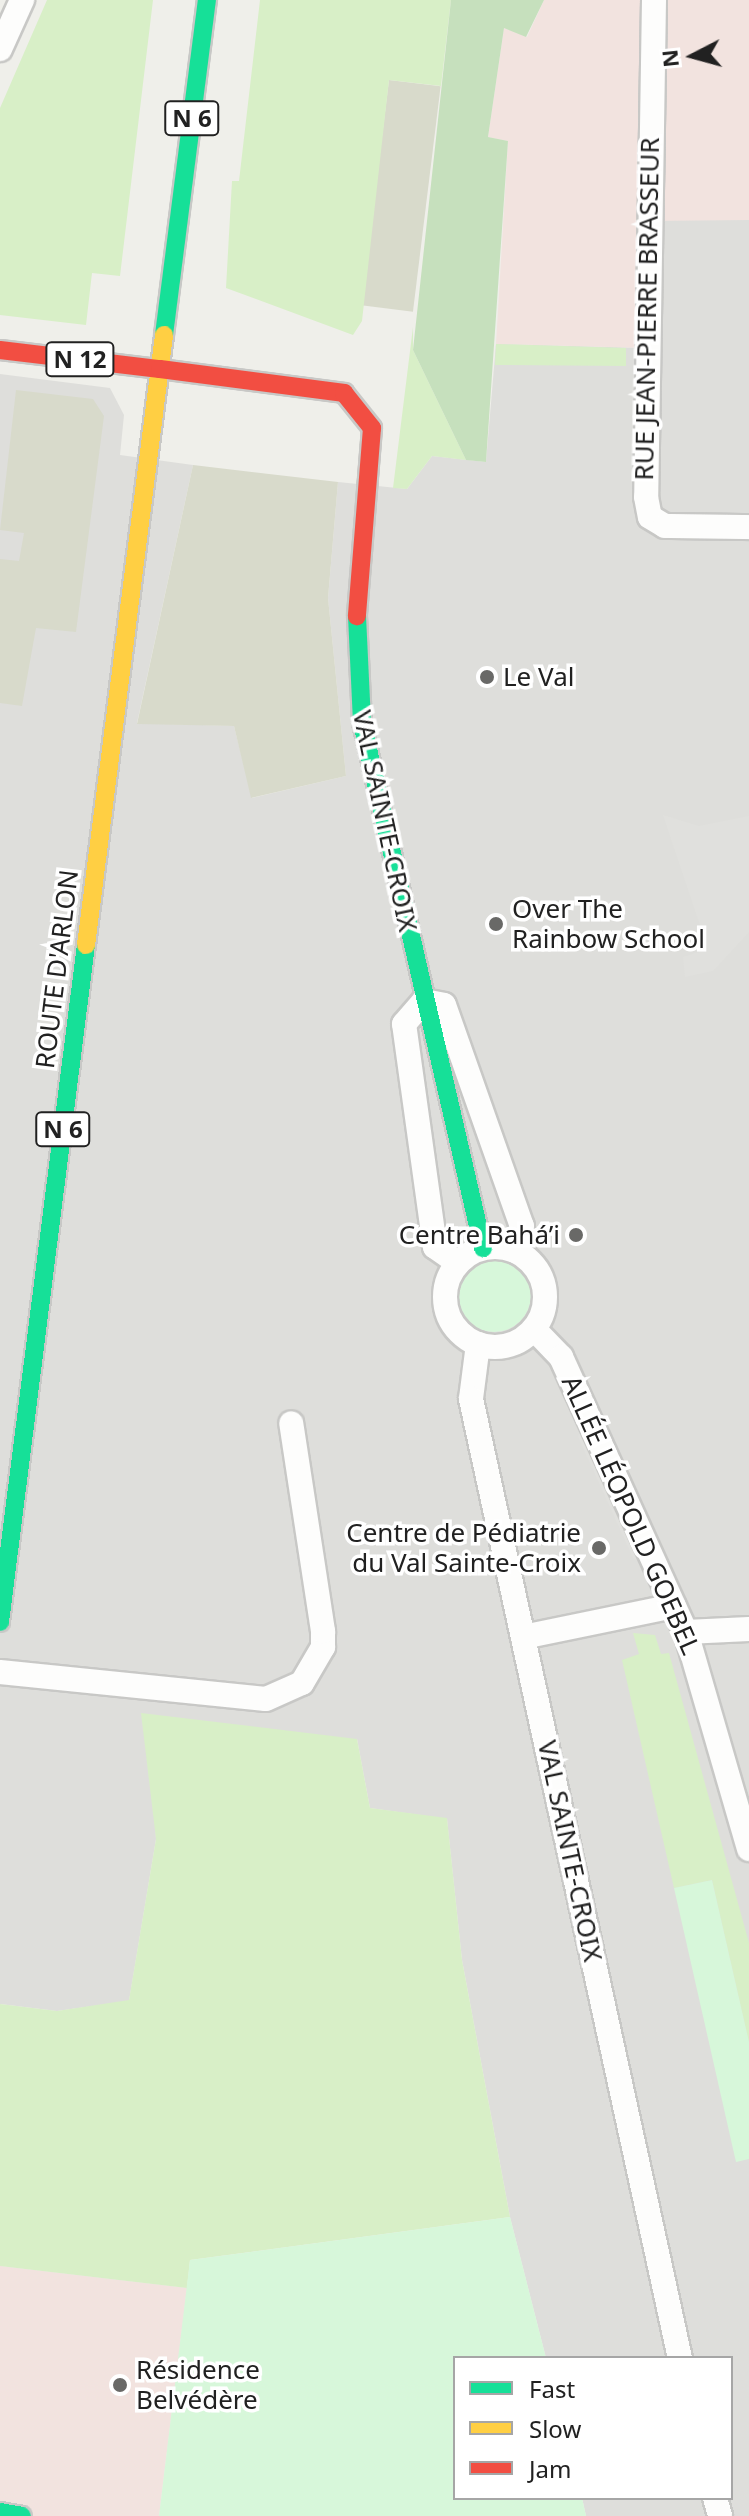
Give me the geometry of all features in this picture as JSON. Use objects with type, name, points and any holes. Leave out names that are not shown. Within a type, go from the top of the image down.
[{"type":"main road","name":"N 6","points":[[160,369],[207,0]]},
{"type":"main road","name":"N 12","points":[[0,350],[160,369]]},
{"type":"main road","name":"VAL SAINTE-CROIX","points":[[160,369],[344,393],[368,418],[375,450],[356,623],[362,723],[483,1248]]},
{"type":"main road","name":"ROUTE D'ARLON","points":[[0,1622],[160,369]]},
{"type":"main road","points":[[0,2512],[22,2516]]},
{"type":"street","points":[[0,49],[22,0]]},
{"type":"street","name":"RUE JEAN-PIERRE BRASSEUR","points":[[654,0],[646,497],[650,517],[665,526],[749,527]]},
{"type":"street","points":[[458,1263],[435,1247],[404,1024],[424,1001],[444,1005],[522,1226],[515,1251]]},
{"type":"street","points":[[483,1248],[515,1251],[530,1261],[545,1294],[534,1329],[508,1345],[478,1344],[461,1334],[445,1299],[458,1263],[483,1248]]},
{"type":"street","name":"ALLÉE LÉOPOLD GOEBEL","points":[[534,1329],[561,1357],[686,1632],[749,1849]]},
{"type":"street","name":"VAL SAINTE-CROIX","points":[[478,1344],[468,1382],[680,2356]]},
{"type":"street","points":[[0,1672],[266,1699],[302,1683],[323,1647],[323,1631],[291,1423]]},
{"type":"street","points":[[523,1637],[674,1606]]},
{"type":"street","points":[[686,1632],[749,1629]]},
{"type":"shaded area","points":[[544,0],[749,0],[749,220],[648,221],[647,348],[496,344],[508,141],[488,137],[504,28],[527,37]]},
{"type":"shaded area","points":[[389,80],[441,86],[413,312],[361,305]]},
{"type":"shaded area","points":[[648,220],[749,220],[749,2516],[586,2516],[582,2500],[733,2500],[733,2356],[545,2356],[510,2217],[462,1960],[447,1819],[370,1808],[357,1739],[154,1800],[156,1839],[129,2001],[57,2011],[0,2004],[0,374],[110,388],[124,415],[120,455],[193,465],[137,723],[234,726],[252,798],[346,776],[328,598],[338,482],[407,489],[432,456],[486,462],[496,344],[647,348]]},
{"type":"shaded area","points":[[16,390],[93,399],[104,416],[76,632],[36,628],[22,706],[0,703],[0,559],[19,561],[24,533],[0,530]]},
{"type":"shaded area","points":[[193,465],[338,482],[328,598],[346,776],[251,798],[234,726],[137,724]]},
{"type":"shaded area","points":[[663,815],[699,826],[749,816],[749,932],[713,971],[685,977],[683,957],[708,949]]},
{"type":"shaded area","points":[[581,1428],[642,1561],[633,1558],[578,1437]]},
{"type":"shaded area","points":[[0,2266],[187,2288],[159,2516],[0,2516]]},
{"type":"green space","points":[[47,0],[153,0],[120,276],[92,273],[86,325],[0,315],[0,108]]},
{"type":"green space","points":[[260,0],[451,0],[441,86],[389,80],[362,321],[353,335],[226,288],[232,181],[239,181]]},
{"type":"green space","points":[[451,0],[544,0],[526,37],[504,28],[488,137],[508,141],[486,462],[466,460],[413,350]]},
{"type":"green space","points":[[413,327],[413,350],[466,460],[432,456],[407,489],[393,488]]},
{"type":"green space","points":[[496,344],[626,348],[626,366],[495,365]]},
{"type":"green space","points":[[494,1258],[508,1261],[520,1269],[528,1281],[531,1295],[528,1309],[520,1321],[508,1329],[494,1332],[480,1329],[468,1321],[460,1309],[457,1295],[460,1281],[468,1269],[480,1261]]},
{"type":"green space","points":[[633,1633],[655,1635],[661,1654],[669,1653],[749,1943],[749,2043],[712,1880],[674,1888],[622,1660],[639,1654]]},
{"type":"green space","points":[[141,1713],[357,1739],[370,1808],[447,1818],[462,1960],[510,2217],[190,2260],[187,2288],[0,2266],[0,2004],[57,2011],[129,2000],[156,1839]]},
{"type":"green space","points":[[712,1880],[749,2042],[749,2159],[736,2162],[674,1888]]},
{"type":"green space","points":[[510,2217],[545,2356],[453,2356],[453,2500],[582,2500],[586,2516],[159,2516],[190,2260]]},
{"type":"traffic: fast","points":[[164,335],[207,0]]},
{"type":"traffic: fast","points":[[357,616],[362,723],[483,1248]]},
{"type":"traffic: fast","points":[[0,1622],[86,945]]},
{"type":"traffic: fast","points":[[0,2512],[22,2516]]},
{"type":"traffic: slow","points":[[86,945],[164,335]]},
{"type":"traffic: jam","points":[[0,350],[160,369]]},
{"type":"traffic: jam","points":[[160,369],[344,393],[372,428],[357,616]]},
{"type":"place","name":"Le Val","points":[[487,677]]},
{"type":"place","name":"Over The Rainbow School","points":[[496,924]]},
{"type":"place","name":"Centre Bahá’i","points":[[576,1235]]},
{"type":"place","name":"Centre de Pédiatrie du Val Sainte-Croix","points":[[599,1548]]},
{"type":"place","name":"Résidence Belvédère","points":[[120,2385]]}]
